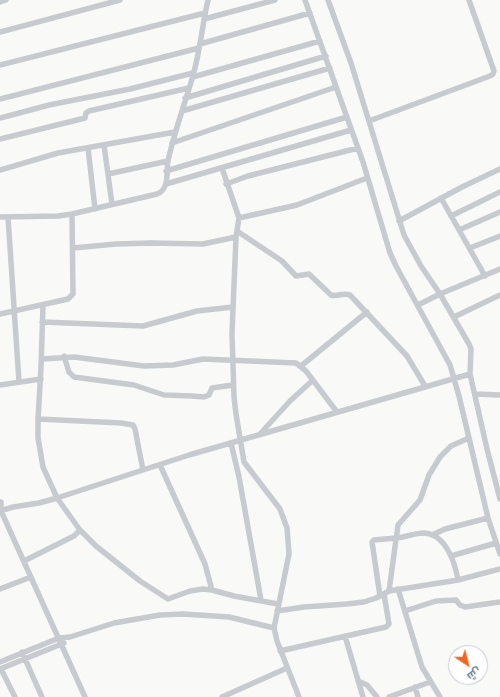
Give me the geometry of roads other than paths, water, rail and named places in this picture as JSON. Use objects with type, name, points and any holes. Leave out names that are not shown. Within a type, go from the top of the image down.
[{"type":"street","points":[[0,2],[6,0]]},
{"type":"street","points":[[0,32],[120,0]]},
{"type":"street","points":[[0,217],[58,216],[72,214],[160,193],[165,188],[166,171],[172,143],[193,75],[208,0]]},
{"type":"street","points":[[0,65],[275,0]]},
{"type":"street","points":[[305,0],[358,148],[390,253],[450,365],[488,518],[500,554]]},
{"type":"street","points":[[328,0],[351,64],[404,235],[421,266],[454,317],[471,349],[470,374],[500,499]]},
{"type":"street","points":[[369,121],[493,74],[494,71],[470,0]]},
{"type":"street","points":[[0,98],[199,46],[310,14]]},
{"type":"street","points":[[0,118],[49,105],[193,75],[320,41]]},
{"type":"street","points":[[185,98],[326,56]]},
{"type":"street","points":[[182,111],[330,68]]},
{"type":"street","points":[[172,143],[336,87]]},
{"type":"street","points":[[0,139],[85,118],[86,113],[89,111],[189,88]]},
{"type":"street","points":[[166,171],[347,117]]},
{"type":"street","points":[[166,184],[351,130]]},
{"type":"street","points":[[0,170],[58,153],[175,132]]},
{"type":"street","points":[[104,145],[112,204]]},
{"type":"street","points":[[88,148],[95,209]]},
{"type":"street","points":[[226,184],[248,176],[358,148]]},
{"type":"street","points":[[108,174],[168,161]]},
{"type":"street","points":[[222,168],[226,184],[239,218],[236,234],[232,361],[236,414],[243,458],[246,465],[280,509],[288,528],[289,554],[274,628],[280,651],[299,697]]},
{"type":"street","points":[[399,221],[441,198],[500,170]]},
{"type":"street","points":[[239,218],[297,205],[367,178]]},
{"type":"street","points":[[451,216],[500,192]]},
{"type":"street","points":[[441,198],[485,276]]},
{"type":"street","points":[[459,230],[500,212]]},
{"type":"street","points":[[0,314],[68,299],[73,294],[72,214]]},
{"type":"street","points":[[8,217],[19,382]]},
{"type":"street","points":[[73,248],[144,243],[204,244],[236,234],[282,261],[296,276],[309,274],[331,295],[334,296],[345,293],[350,295],[407,356],[425,386]]},
{"type":"street","points":[[470,248],[500,236]]},
{"type":"street","points":[[418,305],[440,294],[500,270]]},
{"type":"street","points":[[454,317],[500,295]]},
{"type":"street","points":[[43,305],[38,438],[43,467],[57,498],[80,530],[96,546],[118,564],[140,581],[168,599],[190,591],[203,589],[278,604]]},
{"type":"street","points":[[42,322],[143,326],[197,311],[233,307]]},
{"type":"street","points":[[301,366],[367,312]]},
{"type":"street","points":[[42,359],[64,356],[144,366],[173,365],[203,359],[296,363],[301,366],[313,380],[337,412]]},
{"type":"street","points":[[64,356],[69,372],[74,377],[134,385],[161,395],[204,398],[209,395],[212,388],[233,385]]},
{"type":"street","points":[[1,511],[57,498],[259,434],[470,374]]},
{"type":"street","points":[[0,385],[41,379]]},
{"type":"street","points":[[259,434],[290,401],[313,380]]},
{"type":"street","points":[[475,394],[500,395]]},
{"type":"street","points":[[38,419],[121,423],[133,425],[143,470]]},
{"type":"street","points":[[384,594],[398,525],[420,500],[429,475],[440,457],[451,446],[469,438]]},
{"type":"street","points":[[231,443],[239,477],[261,600]]},
{"type":"street","points":[[160,465],[205,564],[212,590]]},
{"type":"street","points":[[13,507],[1,501],[1,511],[85,697]]},
{"type":"street","points":[[432,535],[445,529],[488,518]]},
{"type":"street","points":[[24,561],[74,536],[80,530]]},
{"type":"street","points":[[280,651],[386,627],[388,624],[384,594],[372,541],[424,533],[432,535],[440,540],[451,556],[458,580]]},
{"type":"street","points":[[451,556],[496,543]]},
{"type":"street","points":[[277,611],[304,607],[364,602],[398,589],[458,580],[500,569]]},
{"type":"street","points":[[0,588],[31,577]]},
{"type":"street","points":[[398,589],[422,667],[440,697]]},
{"type":"street","points":[[405,611],[440,601],[456,600],[464,607],[500,602]]},
{"type":"street","points":[[0,662],[59,638],[70,637],[114,623],[160,615],[183,614],[221,616],[274,628]]},
{"type":"street","points":[[345,636],[363,697]]},
{"type":"street","points":[[15,697],[1,669],[62,644],[70,637]]},
{"type":"street","points":[[22,652],[42,697]]},
{"type":"street","points":[[222,697],[287,668]]},
{"type":"street","points":[[358,681],[367,686],[377,697]]},
{"type":"street","points":[[389,697],[430,682]]},
{"type":"street","points":[[415,687],[418,697]]}]
